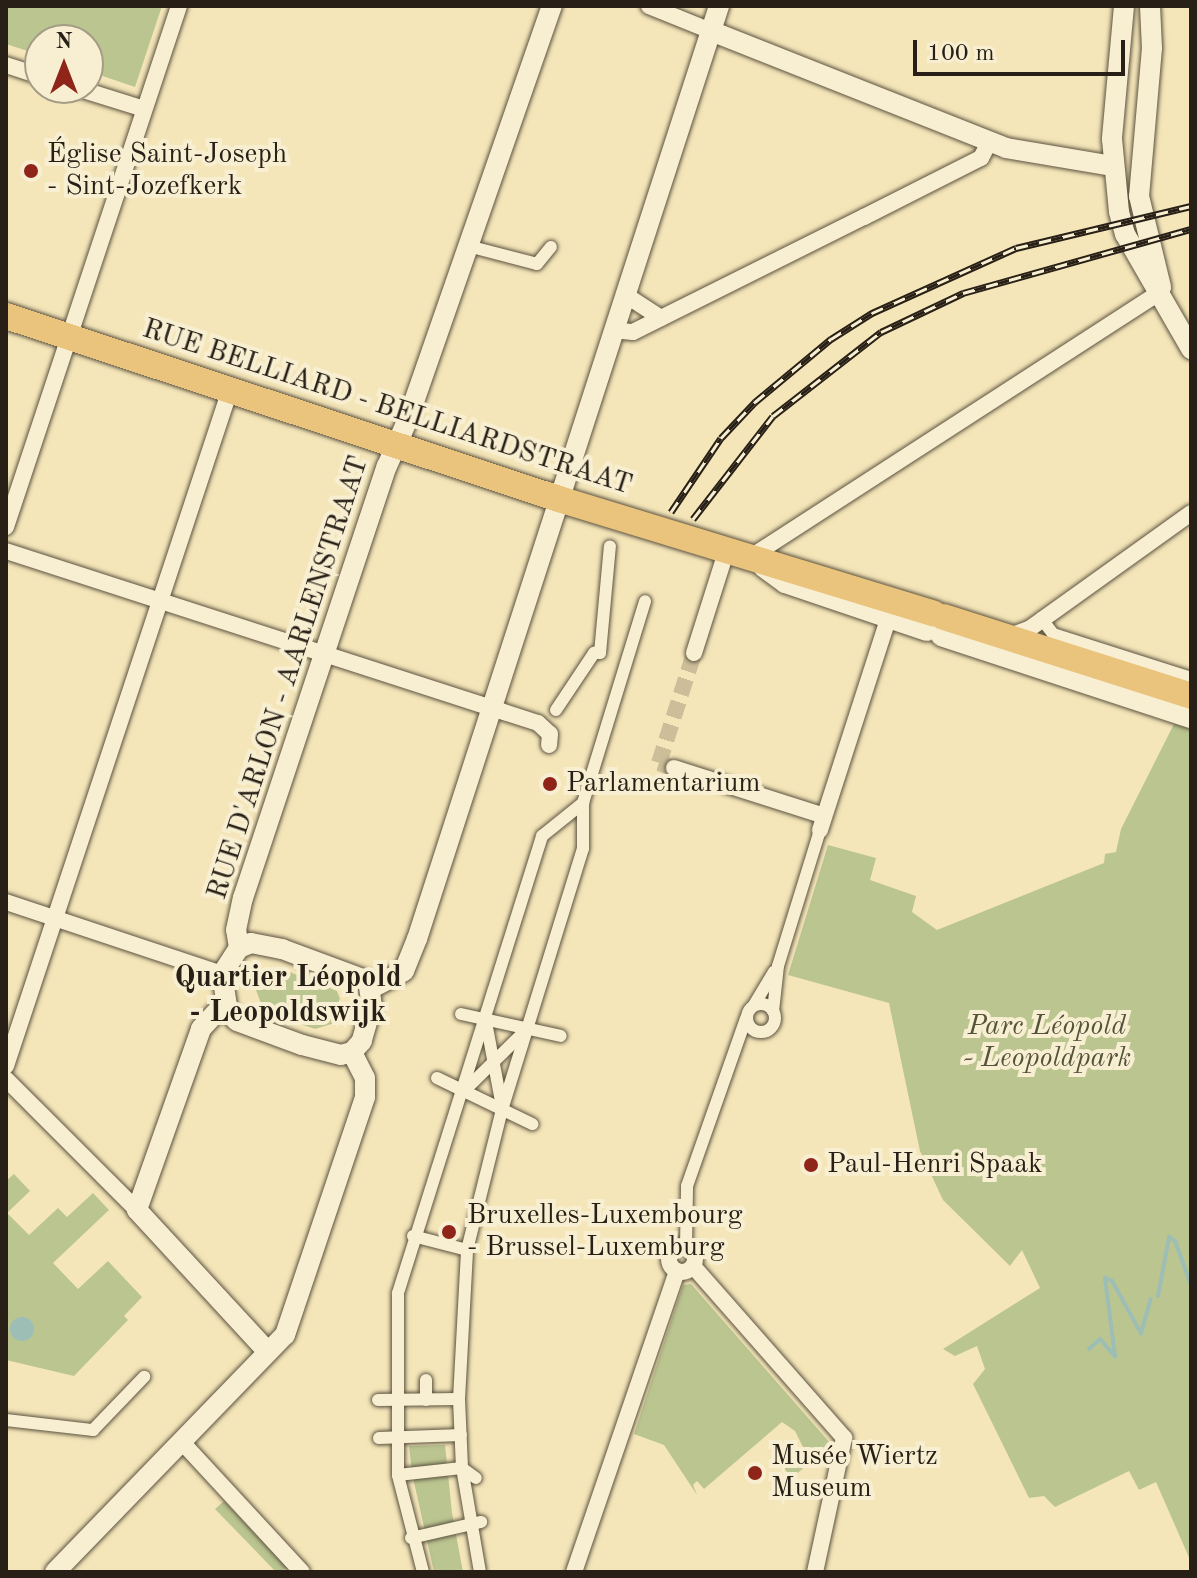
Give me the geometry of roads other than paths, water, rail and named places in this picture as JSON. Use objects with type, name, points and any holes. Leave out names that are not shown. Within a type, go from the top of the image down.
[{"type":"main road","name":"RUE BELLIARD - BELLIARDSTRAAT","points":[[6,316],[396,446],[738,555],[891,610],[937,624],[1007,637],[1191,696]]},
{"type":"street","points":[[6,527],[179,6]]},
{"type":"street","name":"RUE D'ARLON - AARLENSTRAAT","points":[[239,948],[236,930],[243,898],[396,446],[552,6]]},
{"type":"street","points":[[649,6],[989,142],[1139,174]]},
{"type":"street","points":[[372,988],[404,971],[408,963],[493,711],[624,294],[719,6]]},
{"type":"street","points":[[1124,6],[1112,166],[1125,234],[1161,291],[1191,349]]},
{"type":"street","points":[[1150,6],[1152,48],[1139,174],[1145,227],[1161,291]]},
{"type":"street","points":[[104,96],[144,109]]},
{"type":"street","points":[[613,330],[633,332],[981,158],[989,142]]},
{"type":"street","points":[[468,246],[537,264],[551,247]]},
{"type":"street","points":[[694,653],[738,555],[1161,291]]},
{"type":"street","points":[[624,294],[661,318]]},
{"type":"street","points":[[6,1066],[230,390]]},
{"type":"street","points":[[1007,637],[1041,618],[1191,513]]},
{"type":"street","points":[[600,653],[610,546]]},
{"type":"street","points":[[6,551],[547,729],[549,745]]},
{"type":"street","points":[[480,1572],[475,1524],[462,1468],[459,1399],[467,1250],[502,1110],[583,849],[583,803],[645,601]]},
{"type":"street","points":[[736,1056],[774,1023],[778,966],[891,610]]},
{"type":"street","points":[[1041,618],[1053,634],[1191,678]]},
{"type":"street","name":"RUE BELLIARD - BELLIARDSTRAAT","points":[[937,624],[1191,718]]},
{"type":"street","points":[[556,710],[594,653],[627,662]]},
{"type":"street","points":[[674,768],[822,823]]},
{"type":"street","points":[[423,1572],[405,1518],[398,1475],[395,1400],[398,1293],[413,1236],[464,1091],[542,836],[583,803]]},
{"type":"street","points":[[6,902],[222,974]]},
{"type":"street","points":[[263,943],[357,974],[372,988],[368,1023],[352,1052],[341,1055],[237,1021],[224,1004],[222,974],[239,948],[263,943]]},
{"type":"street","points":[[778,966],[746,1018],[736,1056],[717,1090],[687,1186],[686,1246],[670,1252],[670,1265],[685,1268],[844,1438],[815,1572]]},
{"type":"street","points":[[137,1210],[201,1029],[224,1004]]},
{"type":"street","points":[[754,1005],[773,1011]]},
{"type":"street","points":[[461,1014],[561,1036]]},
{"type":"street","points":[[746,1018],[761,1032]]},
{"type":"street","points":[[486,1020],[502,1110]]},
{"type":"street","points":[[464,1091],[527,1029]]},
{"type":"street","points":[[55,1572],[289,1326],[365,1097],[365,1078],[352,1052]]},
{"type":"street","points":[[437,1078],[532,1124]]},
{"type":"street","points":[[6,1079],[137,1210],[267,1351]]},
{"type":"street","points":[[413,1236],[443,1251],[467,1250]]},
{"type":"street","points":[[574,1572],[685,1268]]},
{"type":"street","points":[[6,1420],[93,1430],[144,1377]]},
{"type":"street","points":[[426,1380],[426,1400]]},
{"type":"street","points":[[378,1400],[459,1399]]},
{"type":"street","points":[[379,1438],[461,1435]]},
{"type":"street","points":[[181,1441],[302,1572]]},
{"type":"street","points":[[398,1475],[462,1468],[476,1478]]},
{"type":"street","points":[[392,1522],[405,1518]]},
{"type":"street","points":[[411,1538],[475,1524]]},
{"type":"water","points":[[17,1317],[27,1317],[34,1324],[34,1334],[27,1341],[17,1341],[10,1334],[10,1324]]},
{"type":"waterway","points":[[1158,1296],[1169,1237],[1175,1241],[1191,1285]]},
{"type":"waterway","points":[[1089,1349],[1100,1339],[1115,1356],[1105,1278],[1112,1281],[1141,1333],[1151,1299]]},
{"type":"tunnel","points":[[674,768],[659,763],[694,653]]},
{"type":"railway","points":[[671,512],[721,438],[755,402],[831,339],[872,313],[1016,248],[1191,206]]},
{"type":"railway","points":[[693,519],[773,416],[881,332],[963,293],[1191,229]]},
{"type":"place","name":"Église Saint-Joseph - Sint-Jozefkerk","points":[[31,171]]},
{"type":"place","name":"Parlamentarium","points":[[550,784]]},
{"type":"place","name":"Paul-Henri Spaak","points":[[811,1165]]},
{"type":"place","name":"Bruxelles-Luxembourg - Brussel-Luxemburg","points":[[449,1232]]},
{"type":"place","name":"Musée Wiertz Museum","points":[[755,1473]]},
{"type":"district","name":"Quartier Léopold - Leopoldswijk","points":[[288,995]]},
{"type":"park label","name":"Parc Léopold - Leopoldpark","points":[[1047,1043]]}]
